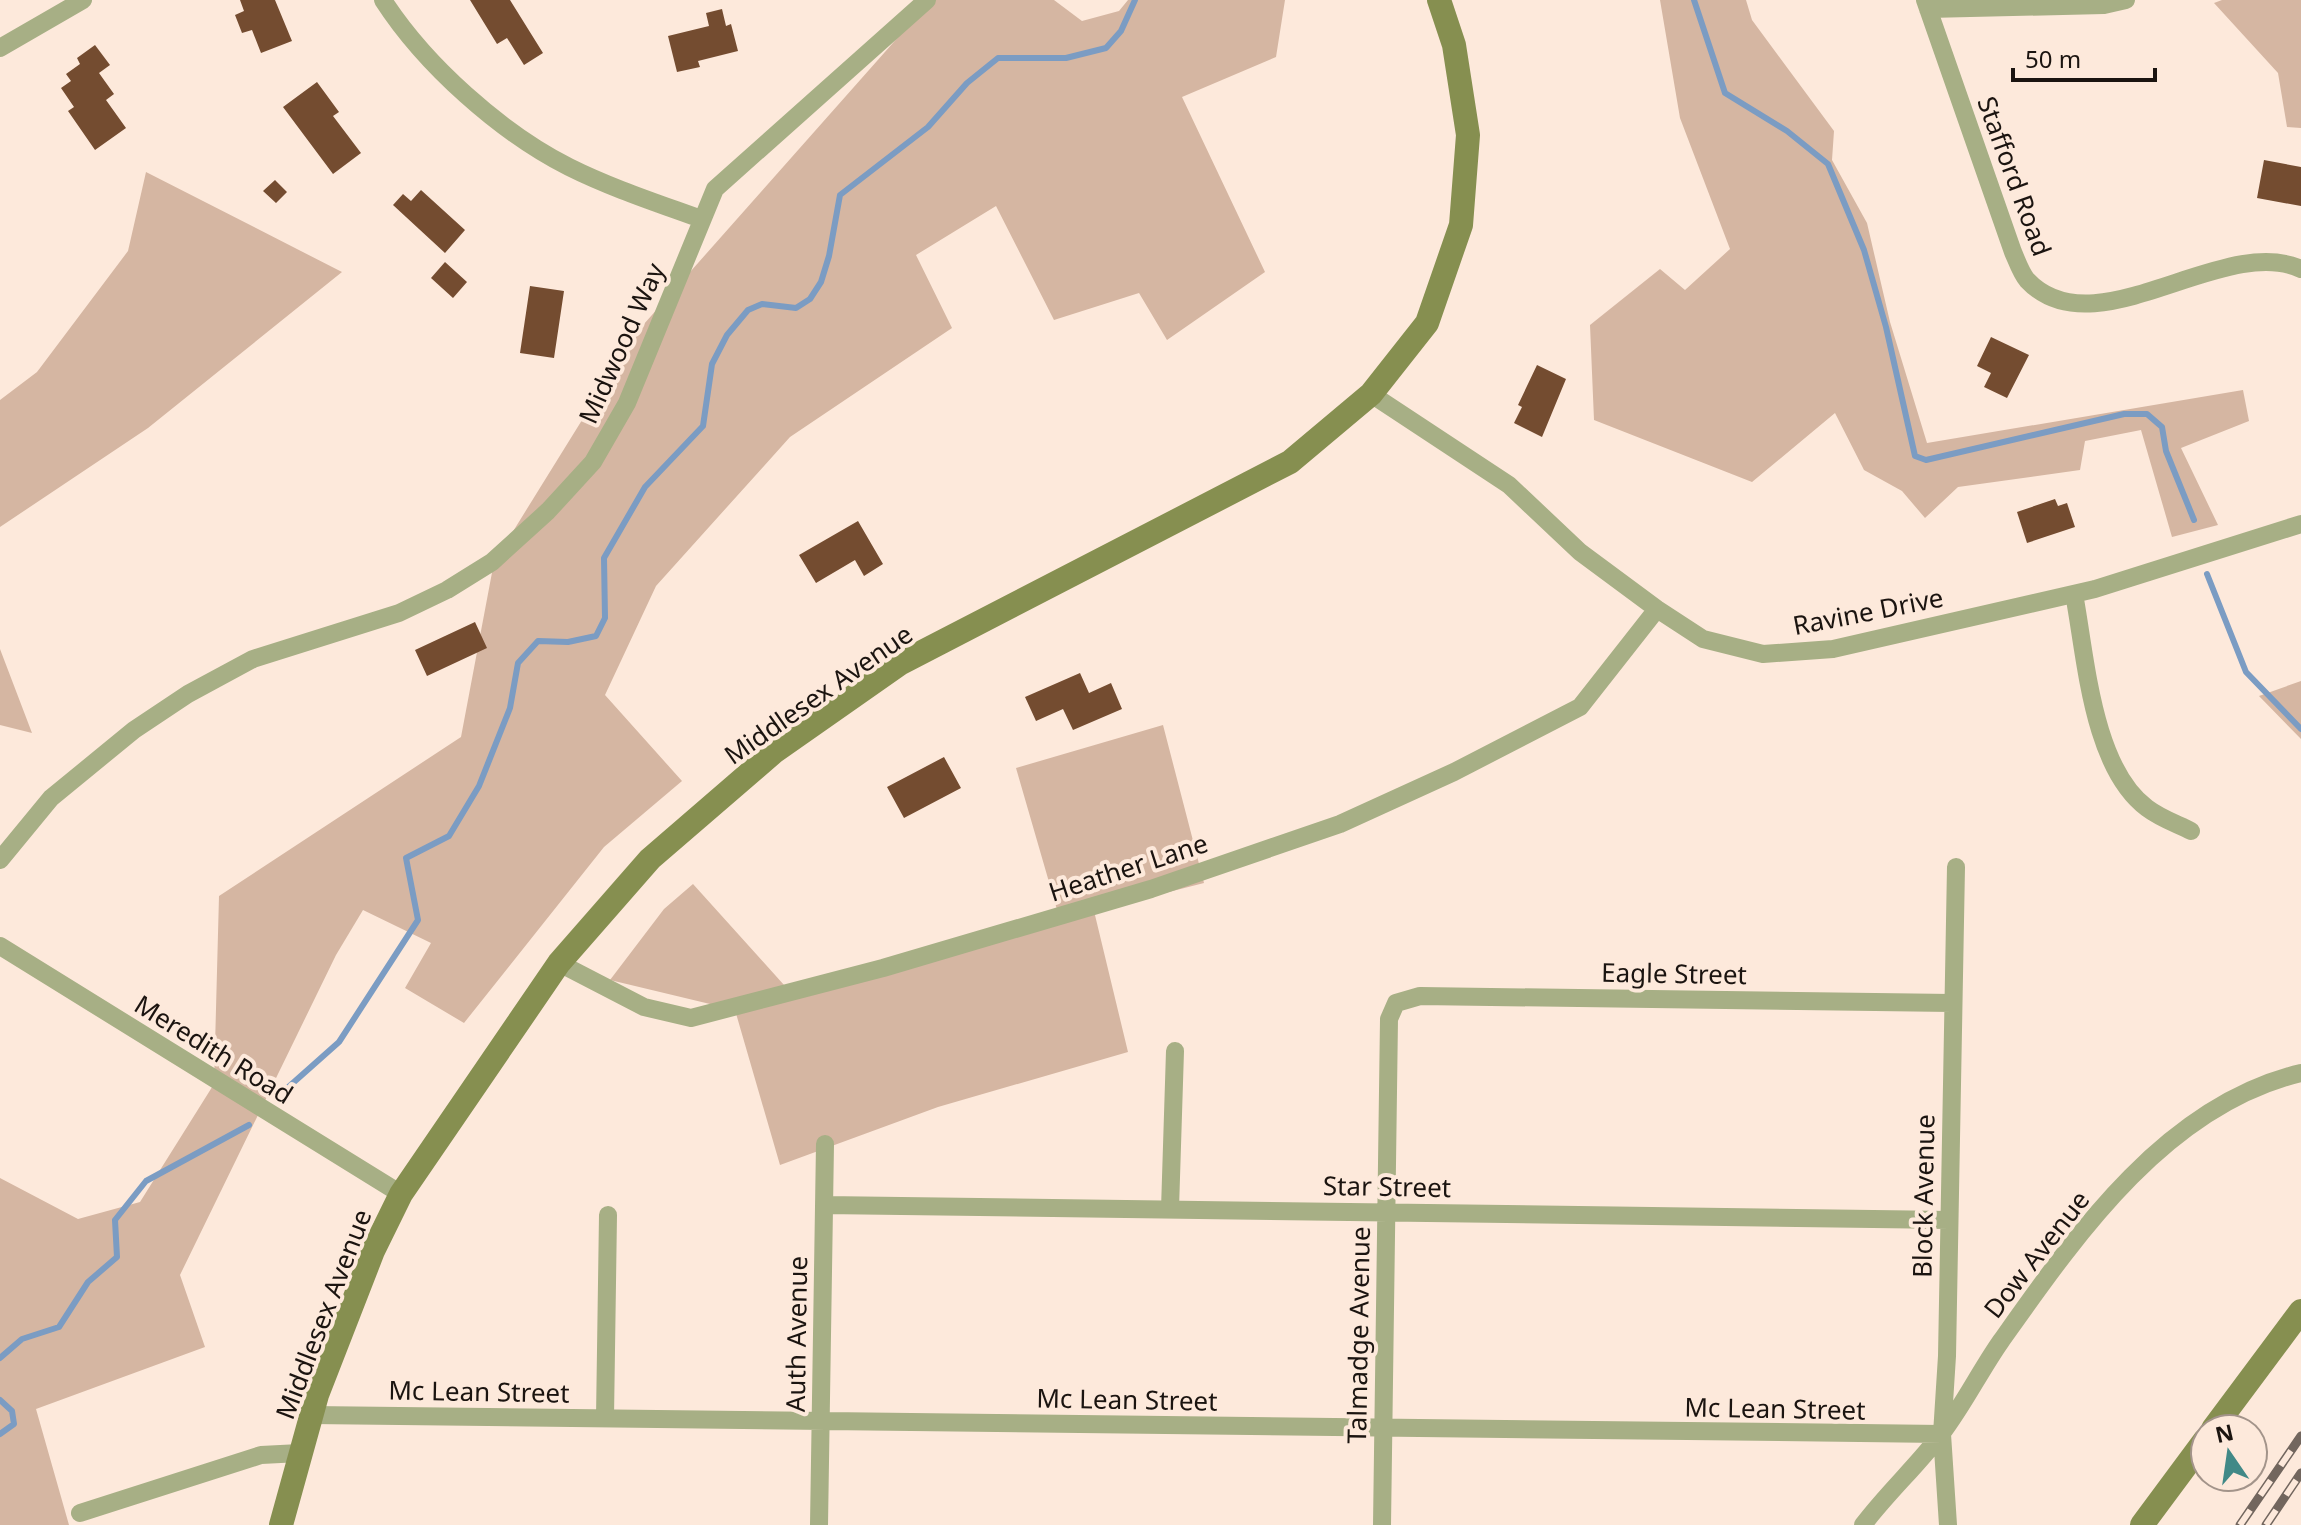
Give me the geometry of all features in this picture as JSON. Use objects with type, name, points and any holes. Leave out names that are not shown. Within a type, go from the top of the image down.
[{"type":"street","points":[[0,48],[83,0]]},
{"type":"street","points":[[383,0],[420,49],[456,88],[505,124],[567,166],[701,219]]},
{"type":"street","name":"Midwood Way","points":[[0,860],[57,793],[134,730],[188,694],[253,659],[399,613],[447,590],[492,562],[548,511],[593,462],[627,403],[674,296],[715,189],[927,0]]},
{"type":"street","name":"Middlesex Avenue","points":[[281,1525],[311,1415],[373,1251],[401,1194],[559,963],[650,859],[800,734],[901,663],[1290,462],[1371,394],[1427,323],[1461,225],[1468,135],[1454,45],[1439,0]]},
{"type":"street","points":[[1927,4],[2104,5],[2126,0]]},
{"type":"street","name":"Stafford Road","points":[[1927,4],[2013,252],[2026,278],[2047,296],[2072,303],[2100,303],[2235,266],[2265,264],[2301,269]]},
{"type":"street","name":"Ravine Drive","points":[[1371,394],[1509,485],[1580,552],[1657,609],[1703,639],[1763,654],[1805,654],[2074,594],[2301,524]]},
{"type":"street","points":[[2074,594],[2106,748],[2126,786],[2147,808],[2191,831]]},
{"type":"street","name":"Heather Lane","points":[[559,963],[644,1007],[691,1018],[883,968],[1151,889],[1340,824],[1454,772],[1580,707],[1615,667],[1657,609]]},
{"type":"street","name":"Block Avenue","points":[[1948,1525],[1942,1434],[1956,867]]},
{"type":"street","name":"Meredith Road","points":[[0,946],[401,1194]]},
{"type":"street","name":"Eagle Street","points":[[1396,1003],[1420,996],[1952,1003]]},
{"type":"street","name":"Talmadge Avenue","points":[[1382,1525],[1389,1019],[1396,1003]]},
{"type":"street","points":[[1170,1209],[1175,1051]]},
{"type":"street","name":"Dow Avenue","points":[[1863,1525],[1942,1434],[2000,1343],[2094,1217],[2149,1159],[2213,1110],[2301,1073]]},
{"type":"street","name":"Auth Avenue","points":[[819,1525],[825,1144]]},
{"type":"street","name":"Star Street","points":[[824,1205],[1949,1220]]},
{"type":"street","points":[[605,1418],[608,1215]]},
{"type":"street","points":[[2225,1413],[2301,1311]]},
{"type":"street","name":"Mc Lean Street","points":[[311,1415],[1942,1434]]},
{"type":"street","points":[[80,1513],[261,1455],[300,1453]]},
{"type":"street","points":[[2142,1525],[2189,1462]]},
{"type":"shaded area","points":[[931,0],[1054,0],[1082,21],[1119,11],[1128,0],[1285,0],[1276,57],[1182,97],[1265,272],[1167,340],[1139,293],[1054,320],[996,206],[916,255],[952,328],[790,437],[656,586],[605,695],[682,781],[604,847],[464,1023],[405,988],[431,943],[363,910],[336,955],[180,1275],[205,1347],[36,1409],[69,1525],[0,1525],[0,1178],[78,1219],[140,1202],[214,1084],[219,896],[461,737],[494,562],[636,333]]},
{"type":"shaded area","points":[[1660,0],[1746,0],[1752,20],[1834,131],[1832,160],[1867,223],[1890,322],[1927,443],[2243,390],[2249,421],[2181,448],[2218,525],[2172,537],[2141,430],[2085,441],[2080,470],[1958,487],[1925,518],[1902,491],[1864,470],[1835,413],[1752,482],[1594,420],[1590,325],[1660,269],[1685,290],[1730,249],[1680,118]]},
{"type":"shaded area","points":[[2222,0],[2301,0],[2301,128],[2287,127],[2278,73],[2214,3]]},
{"type":"shaded area","points":[[146,172],[342,272],[148,428],[0,527],[0,400],[37,372],[128,251]]},
{"type":"shaded area","points":[[0,649],[32,733],[0,725]]},
{"type":"shaded area","points":[[2301,681],[2301,739],[2259,696]]},
{"type":"shaded area","points":[[1163,725],[1204,883],[1094,911],[1128,1052],[938,1107],[780,1165],[735,1010],[610,980],[664,909],[693,884],[793,995],[1060,920],[1016,768]]},
{"type":"building","points":[[240,0],[275,0],[292,41],[261,53],[252,30],[242,33],[235,15],[244,11]]},
{"type":"building","points":[[470,0],[510,0],[543,53],[524,65],[507,38],[497,44]]},
{"type":"building","points":[[722,9],[726,26],[731,24],[738,51],[698,61],[700,67],[677,72],[668,36],[709,26],[706,13]]},
{"type":"building","points":[[95,45],[110,65],[99,73],[114,94],[106,100],[126,128],[95,150],[68,111],[74,107],[61,88],[71,81],[66,74],[80,64],[77,58]]},
{"type":"building","points":[[317,82],[339,112],[333,116],[361,153],[333,174],[283,107]]},
{"type":"building","points":[[2264,160],[2301,167],[2301,206],[2257,198]]},
{"type":"building","points":[[275,180],[287,192],[276,203],[263,191]]},
{"type":"building","points":[[421,190],[465,230],[445,253],[393,205],[403,194],[411,201]]},
{"type":"building","points":[[445,262],[467,282],[453,298],[431,278]]},
{"type":"building","points":[[530,286],[564,291],[554,358],[520,353]]},
{"type":"building","points":[[1991,337],[2029,355],[2007,398],[1984,387],[1991,373],[1977,366]]},
{"type":"building","points":[[1537,365],[1566,379],[1542,437],[1514,423],[1522,407],[1518,405]]},
{"type":"building","points":[[2055,499],[2058,506],[2067,503],[2075,527],[2027,543],[2017,512]]},
{"type":"building","points":[[858,521],[883,564],[864,576],[855,560],[816,583],[799,555]]},
{"type":"building","points":[[475,622],[487,648],[427,676],[415,650]]},
{"type":"building","points":[[1080,673],[1089,693],[1111,683],[1122,709],[1073,730],[1063,709],[1036,721],[1025,697]]},
{"type":"building","points":[[944,757],[961,788],[904,818],[887,787]]},
{"type":"waterway","points":[[285,1090],[339,1042],[418,920],[406,858],[449,836],[479,786],[510,708],[518,663],[538,641],[568,642],[596,636],[605,618],[604,558],[645,487],[703,426],[712,364],[727,335],[748,310],[762,304],[796,308],[810,299],[821,282],[829,256],[840,195],[928,127],[967,83],[998,58],[1066,58],[1106,48],[1121,31],[1135,0]]},
{"type":"waterway","points":[[1694,0],[1725,93],[1787,131],[1828,164],[1864,250],[1886,327],[1915,456],[1926,460],[2124,414],[2147,414],[2162,427],[2166,451],[2194,520]]},
{"type":"waterway","points":[[2207,574],[2246,672],[2301,729]]},
{"type":"waterway","points":[[0,1358],[22,1339],[59,1327],[88,1282],[117,1257],[115,1220],[146,1181],[249,1125]]},
{"type":"waterway","points":[[0,1400],[12,1411],[14,1424],[0,1434]]},
{"type":"railway","points":[[2240,1525],[2301,1436]]},
{"type":"railway","points":[[2266,1525],[2301,1473]]}]
